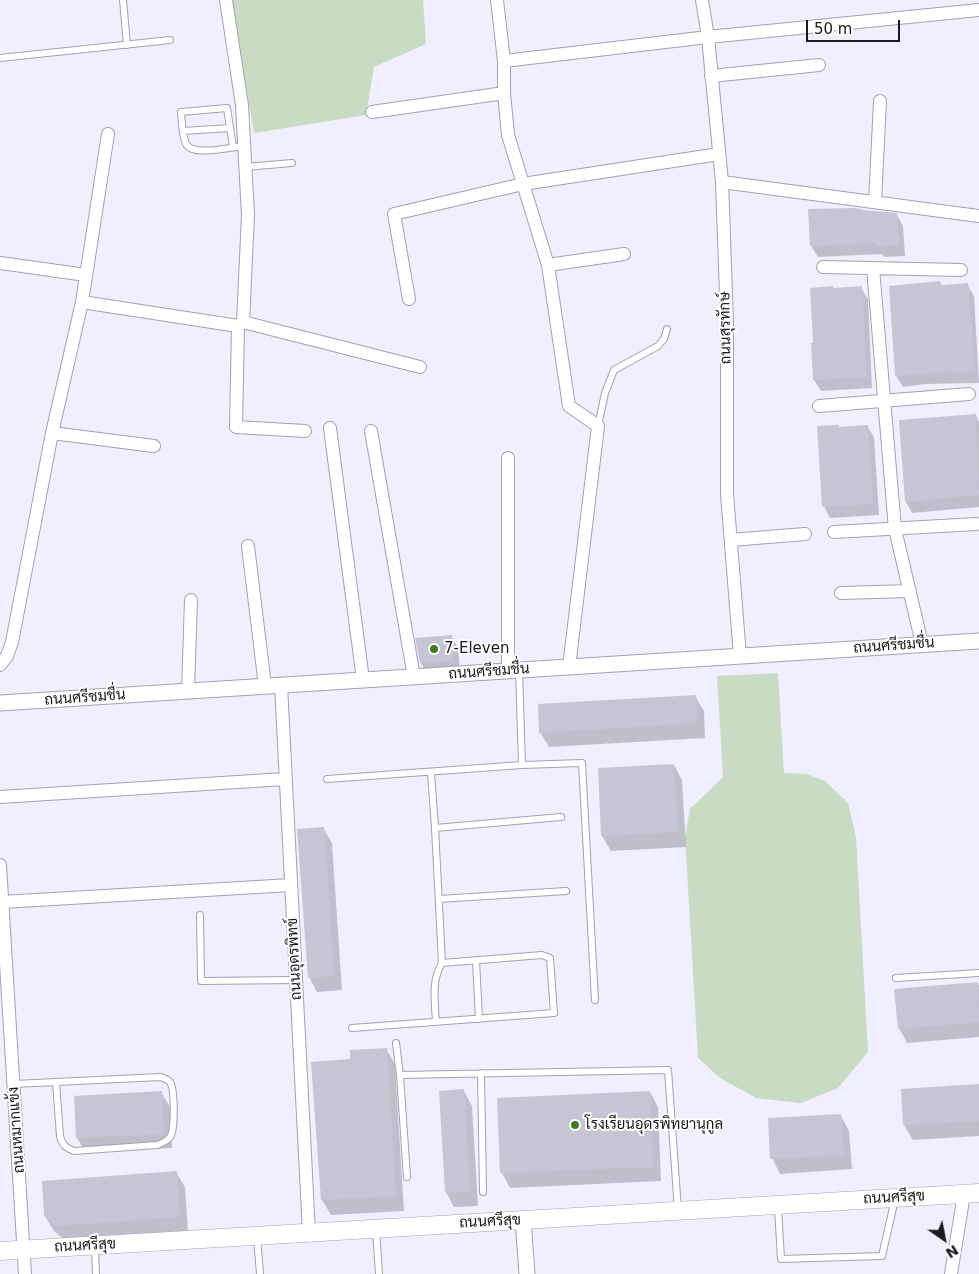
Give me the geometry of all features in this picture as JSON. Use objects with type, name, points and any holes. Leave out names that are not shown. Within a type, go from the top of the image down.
[{"type":"main road","name":"ถนนศรีสุข","points":[[0,1251],[971,1194]]},
{"type":"street","points":[[226,0],[242,105],[238,146],[245,167],[248,215],[240,324],[236,427],[306,431]]},
{"type":"street","points":[[497,0],[504,61],[504,93],[508,135],[548,265],[569,406],[598,426],[569,667]]},
{"type":"street","name":"ถนนสุรทักษ์","points":[[702,0],[708,37],[722,182],[727,322],[727,494],[740,656]]},
{"type":"street","points":[[504,61],[708,37],[979,10]]},
{"type":"street","points":[[711,76],[819,65]]},
{"type":"street","points":[[372,112],[504,93]]},
{"type":"street","points":[[874,202],[880,101]]},
{"type":"street","points":[[0,664],[12,642],[52,432],[82,302],[108,134]]},
{"type":"street","points":[[409,299],[394,214],[523,184],[719,154]]},
{"type":"street","points":[[722,182],[979,216]]},
{"type":"street","points":[[548,265],[624,254]]},
{"type":"street","points":[[0,263],[86,275]]},
{"type":"street","points":[[823,267],[961,270]]},
{"type":"street","points":[[872,268],[895,529],[922,644]]},
{"type":"street","points":[[82,302],[240,324],[420,367]]},
{"type":"street","points":[[819,406],[969,394]]},
{"type":"street","points":[[330,428],[363,680]]},
{"type":"street","points":[[52,432],[154,446]]},
{"type":"street","points":[[371,432],[414,677]]},
{"type":"street","points":[[508,458],[514,670]]},
{"type":"street","points":[[834,532],[976,524]]},
{"type":"street","points":[[731,540],[805,534]]},
{"type":"street","name":"ถนนอุดรพิทข์","points":[[248,546],[273,686],[285,779],[309,1233]]},
{"type":"street","points":[[842,593],[910,591]]},
{"type":"street","points":[[188,691],[192,600]]},
{"type":"street","name":"ถนนศรีชมชื่น","points":[[0,703],[979,640]]},
{"type":"street","points":[[0,797],[285,779]]},
{"type":"street","name":"ถนนหมากแข้ง","points":[[0,865],[25,1274]]},
{"type":"street","points":[[2,902],[291,885]]},
{"type":"street","points":[[951,1274],[971,1194]]},
{"type":"street","points":[[523,1220],[527,1274]]},
{"type":"lane","points":[[123,0],[127,45]]},
{"type":"lane","points":[[0,58],[170,40]]},
{"type":"lane","points":[[227,108],[230,128],[238,146],[200,151],[190,149],[183,131],[181,112],[227,108]]},
{"type":"lane","points":[[183,131],[230,128]]},
{"type":"lane","points":[[245,167],[292,163]]},
{"type":"lane","points":[[598,426],[605,393],[614,370],[658,346],[664,339],[667,329]]},
{"type":"lane","points":[[514,670],[522,765]]},
{"type":"lane","points":[[327,780],[522,765],[582,763],[595,1000]]},
{"type":"lane","points":[[431,773],[442,963],[437,971],[435,984],[436,1022]]},
{"type":"lane","points":[[435,828],[561,817]]},
{"type":"lane","points":[[439,899],[566,891]]},
{"type":"lane","points":[[200,916],[200,981],[296,980]]},
{"type":"lane","points":[[352,1028],[554,1013],[550,958],[542,956],[442,963]]},
{"type":"lane","points":[[476,960],[479,1019]]},
{"type":"lane","points":[[896,978],[979,973]]},
{"type":"lane","points":[[396,1043],[407,1177]]},
{"type":"lane","points":[[400,1075],[668,1070],[678,1211]]},
{"type":"lane","points":[[481,1073],[483,1192]]},
{"type":"lane","points":[[14,1084],[160,1077],[166,1079],[171,1084],[173,1128],[170,1136],[165,1142],[156,1145],[74,1151],[67,1149],[62,1143],[60,1136],[56,1082]]},
{"type":"lane","points":[[778,1205],[781,1258],[882,1256],[895,1198]]},
{"type":"lane","points":[[376,1229],[379,1274]]},
{"type":"lane","points":[[256,1236],[260,1274]]},
{"type":"lane","points":[[95,1246],[96,1274]]},
{"type":"green space","points":[[231,0],[423,0],[426,44],[374,67],[366,115],[254,133]]},
{"type":"green space","points":[[778,673],[784,773],[806,774],[825,781],[848,803],[856,837],[868,1052],[838,1088],[801,1103],[756,1098],[720,1078],[698,1058],[685,836],[690,809],[723,777],[717,676]]},
{"type":"building","points":[[853,208],[897,213],[899,245],[877,246],[876,243],[810,246],[808,209]]},
{"type":"building","points":[[940,281],[941,285],[968,283],[975,372],[952,373],[952,371],[895,376],[889,286]]},
{"type":"building","points":[[833,286],[833,288],[862,286],[867,377],[813,380],[810,288]]},
{"type":"building","points":[[976,414],[979,495],[905,502],[899,420]]},
{"type":"building","points":[[839,425],[839,427],[868,425],[873,504],[822,507],[817,426]]},
{"type":"building","name":"7-Eleven","points":[[452,635],[454,660],[420,663],[415,638]]},
{"type":"building","points":[[696,695],[697,723],[539,733],[538,704]]},
{"type":"building","points":[[674,764],[678,832],[601,836],[598,768]]},
{"type":"building","points":[[324,827],[334,976],[308,978],[297,829]]},
{"type":"building","points":[[978,982],[979,1022],[898,1029],[894,989]]},
{"type":"building","points":[[387,1048],[396,1196],[321,1200],[311,1062],[350,1059],[350,1050]]},
{"type":"building","points":[[979,1084],[979,1121],[903,1125],[901,1089]]},
{"type":"building","points":[[464,1089],[470,1191],[445,1192],[439,1091]]},
{"type":"building","points":[[162,1091],[164,1134],[76,1138],[74,1096]]},
{"type":"building","points":[[650,1091],[653,1167],[500,1173],[497,1098]]},
{"type":"building","points":[[841,1114],[844,1155],[770,1159],[768,1118]]},
{"type":"building","points":[[177,1171],[180,1217],[56,1226],[44,1216],[42,1181]]},
{"type":"place","name":"7-Eleven","points":[[434,649]]},
{"type":"place","name":"โรงเรียนอุดรพิทยานุกูล","points":[[575,1125]]}]
